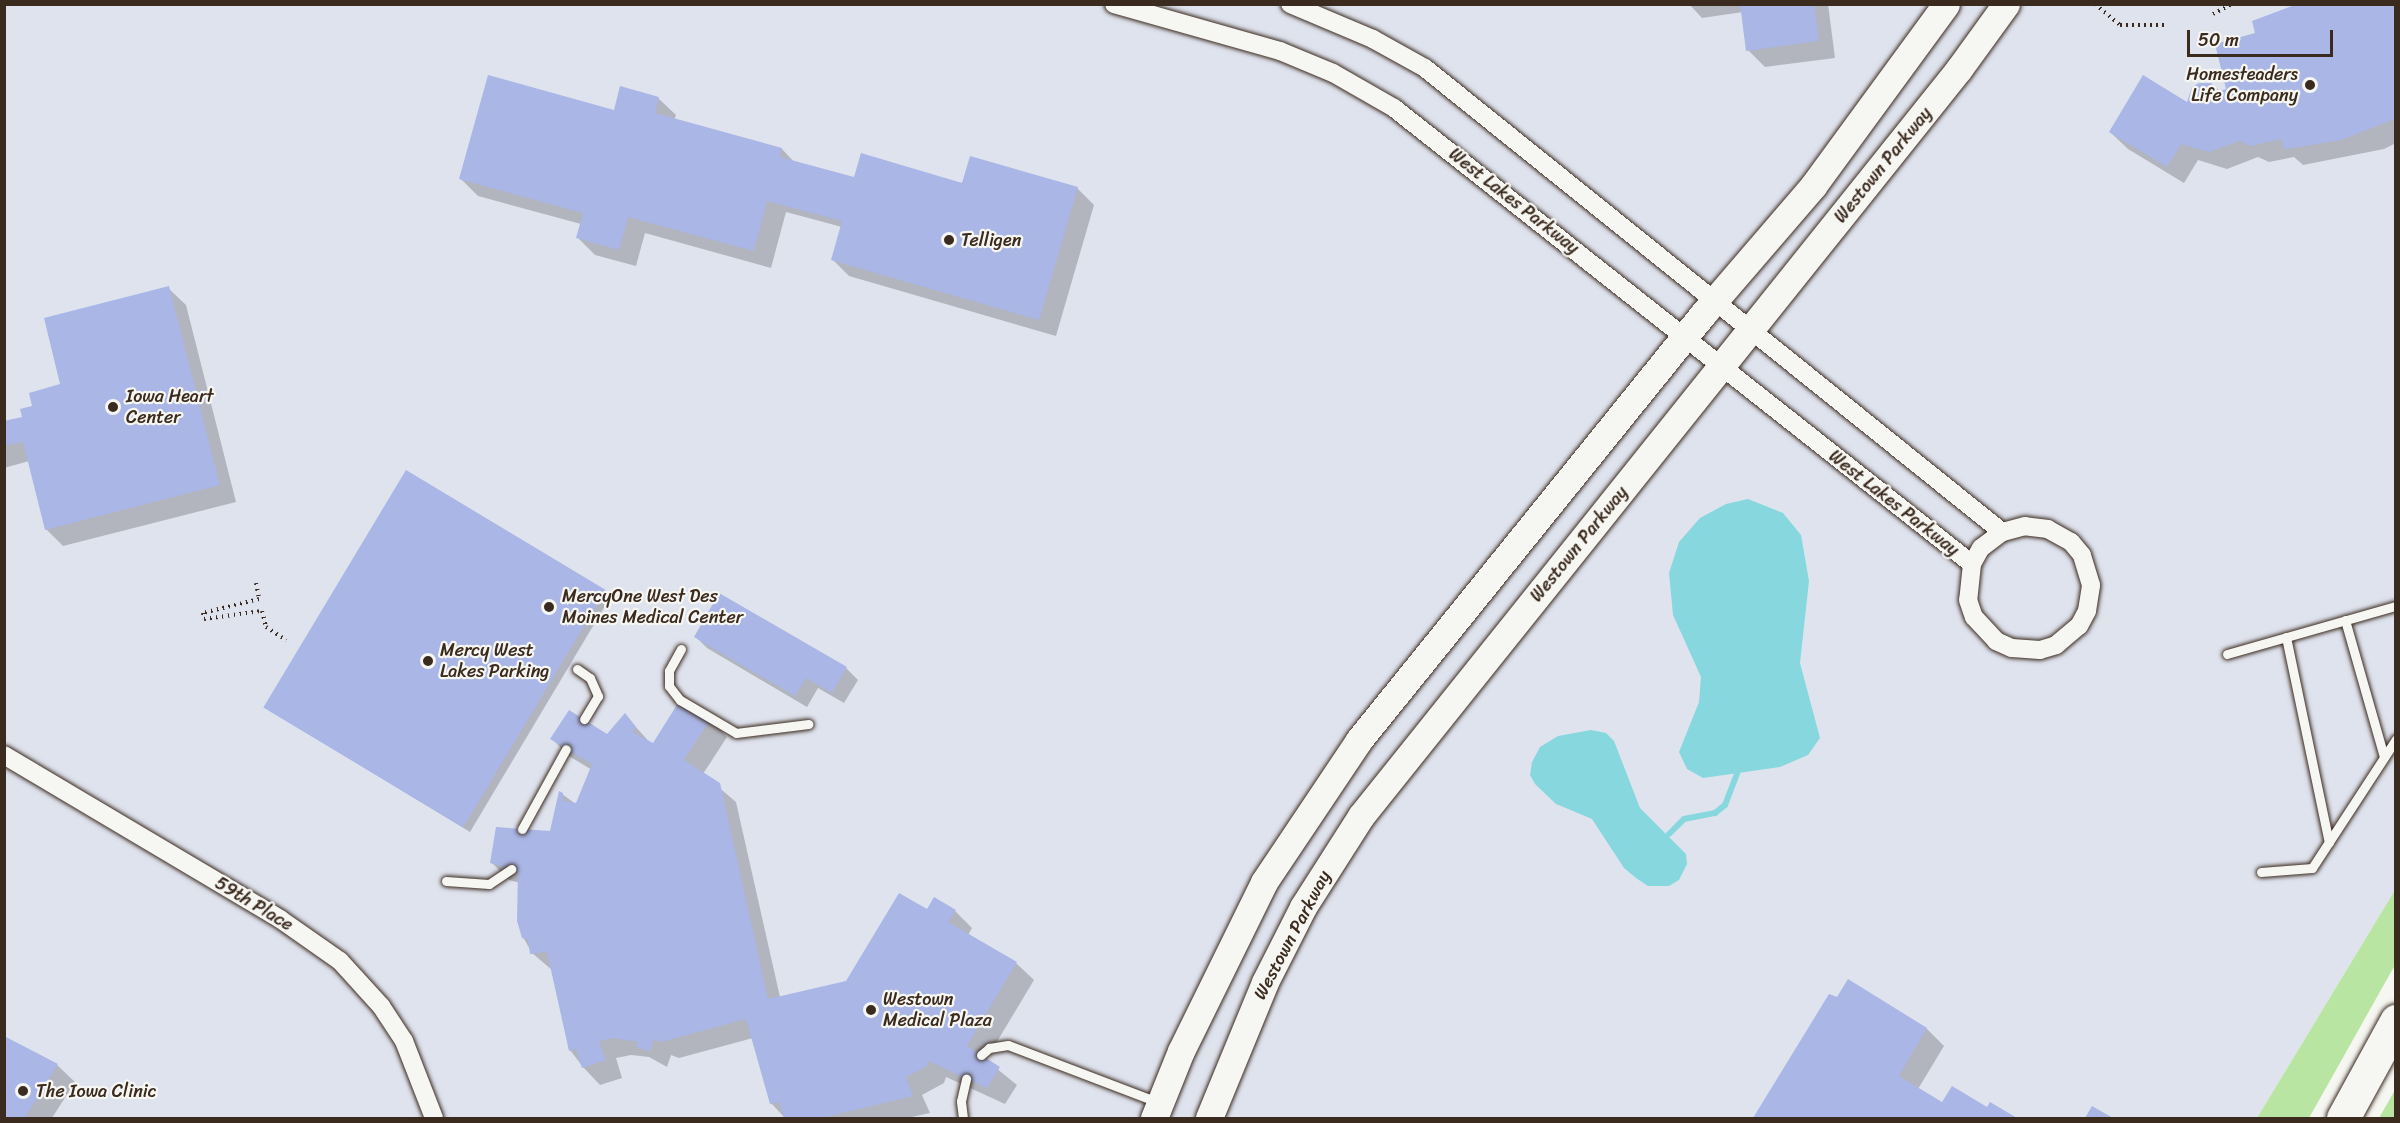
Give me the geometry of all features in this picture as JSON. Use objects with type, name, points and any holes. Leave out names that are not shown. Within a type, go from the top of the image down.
[{"type":"highway","points":[[2344,1119],[2396,1022]]},
{"type":"highway","points":[[2344,1119],[2396,1039]]},
{"type":"street","name":"West Lakes Parkway","points":[[1114,4],[1280,51],[1344,79],[1434,138],[1971,564],[1968,600],[1974,617],[1996,641],[2012,648],[2040,650],[2056,645],[2075,630],[2091,597],[2089,571],[2082,555],[2071,542],[2048,529],[2025,526],[2002,532]]},
{"type":"street","points":[[1290,4],[1373,39],[1425,68],[2002,532],[1981,548],[1971,564]]},
{"type":"street","points":[[1156,1110],[1264,882],[1359,740],[1685,336],[1813,186],[1946,4]]},
{"type":"street","name":"Westown Parkway","points":[[1209,1119],[1234,1050],[1270,971],[1303,907],[1361,816],[1407,754],[1722,367],[1959,69],[2006,4]]},
{"type":"street","name":"59th Place","points":[[4,755],[287,923],[340,961],[381,1005],[404,1041],[434,1119]]},
{"type":"lane","points":[[2227,654],[2396,606]]},
{"type":"lane","points":[[2345,620],[2384,758]]},
{"type":"lane","points":[[2286,637],[2329,843]]},
{"type":"lane","points":[[681,649],[669,671],[669,686],[680,700],[736,733],[808,724]]},
{"type":"lane","points":[[577,669],[590,678],[598,696],[584,719]]},
{"type":"lane","points":[[2261,872],[2312,868],[2396,740]]},
{"type":"lane","points":[[522,829],[566,749]]},
{"type":"lane","points":[[446,881],[489,884],[511,869]]},
{"type":"lane","points":[[981,1055],[989,1048],[1008,1045],[1156,1110]]},
{"type":"lane","points":[[963,1119],[961,1101],[966,1079]]},
{"type":"path","points":[[2095,4],[2120,25],[2165,25]]},
{"type":"path","points":[[2213,14],[2232,4]]},
{"type":"path","points":[[256,583],[266,627],[286,640]]},
{"type":"path","points":[[259,599],[203,613],[204,619],[262,610]]},
{"type":"shaded area","points":[[5,5],[2395,5],[2395,890],[2257,1118],[5,1118]]},
{"type":"green space","points":[[2395,890],[2395,965],[2309,1118],[2257,1118]]},
{"type":"green space","points":[[2395,1090],[2395,1118],[2379,1118]]},
{"type":"water","points":[[1748,499],[1783,513],[1801,535],[1809,581],[1800,663],[1820,738],[1808,755],[1780,767],[1703,778],[1687,769],[1679,752],[1699,702],[1701,677],[1673,615],[1669,573],[1679,542],[1700,518],[1726,504]]},
{"type":"water","points":[[1591,730],[1606,733],[1614,741],[1640,808],[1686,854],[1687,864],[1679,880],[1669,886],[1648,886],[1636,878],[1624,868],[1592,819],[1556,804],[1535,784],[1530,775],[1532,762],[1540,747],[1558,736]]},
{"type":"building","points":[[1740,4],[1814,4],[1819,41],[1746,51]]},
{"type":"building","name":"Homesteaders Life Company","points":[[2297,4],[2396,4],[2395,119],[2341,140],[2284,149],[2281,139],[2251,146],[2240,141],[2209,152],[2181,144],[2167,167],[2109,132],[2143,75],[2187,102],[2192,87],[2199,83],[2211,83],[2220,91],[2226,89],[2215,44],[2255,33],[2252,21]]},
{"type":"building","points":[[488,75],[614,110],[620,86],[659,97],[655,113],[782,148],[780,157],[854,177],[861,153],[962,183],[970,156],[1078,187],[1039,320],[831,260],[842,221],[767,201],[754,251],[628,217],[619,250],[576,238],[583,213],[459,179]]},
{"type":"building","name":"Iowa Heart Center","points":[[169,286],[220,485],[45,530],[23,442],[4,446],[4,421],[22,417],[20,409],[32,406],[29,393],[60,384],[44,318]]},
{"type":"building","name":"Mercy West Lakes Parking","points":[[406,470],[606,590],[463,827],[263,707]]},
{"type":"building","points":[[719,593],[847,667],[832,693],[806,678],[795,696],[694,637]]},
{"type":"building","points":[[680,700],[711,718],[684,760],[720,783],[768,999],[846,981],[899,893],[927,909],[934,897],[956,910],[948,922],[1017,962],[967,1046],[1000,1067],[987,1088],[929,1061],[927,1066],[906,1077],[913,1096],[822,1118],[784,1118],[779,1102],[770,1104],[746,1019],[661,1042],[654,1039],[650,1051],[636,1047],[638,1042],[613,1038],[599,1041],[606,1060],[582,1068],[576,1049],[569,1051],[547,952],[530,954],[528,939],[522,938],[517,921],[518,871],[490,863],[496,827],[550,831],[559,791],[563,793],[563,801],[576,803],[592,764],[550,739],[569,710],[607,734],[625,713],[636,727],[632,732],[653,743]]},
{"type":"building","points":[[1848,979],[1927,1028],[1899,1076],[1942,1102],[1952,1086],[1987,1107],[1990,1102],[2017,1118],[1753,1118],[1829,994],[1837,997]]},
{"type":"building","name":"The Iowa Clinic","points":[[4,1036],[58,1064],[25,1118],[4,1118]]},
{"type":"building","points":[[2092,1106],[2113,1118],[2085,1118]]},
{"type":"waterway","points":[[1669,834],[1684,819],[1715,813],[1725,805],[1737,773]]},
{"type":"place","name":"Homesteaders Life Company","points":[[2310,85]]},
{"type":"place","name":"Telligen","points":[[949,240]]},
{"type":"place","name":"Iowa Heart Center","points":[[113,407]]},
{"type":"place","name":"MercyOne West Des Moines Medical Center","points":[[549,607]]},
{"type":"place","name":"Mercy West Lakes Parking","points":[[428,661]]},
{"type":"place","name":"Westown Medical Plaza","points":[[871,1010]]},
{"type":"place","name":"The Iowa Clinic","points":[[23,1091]]}]
